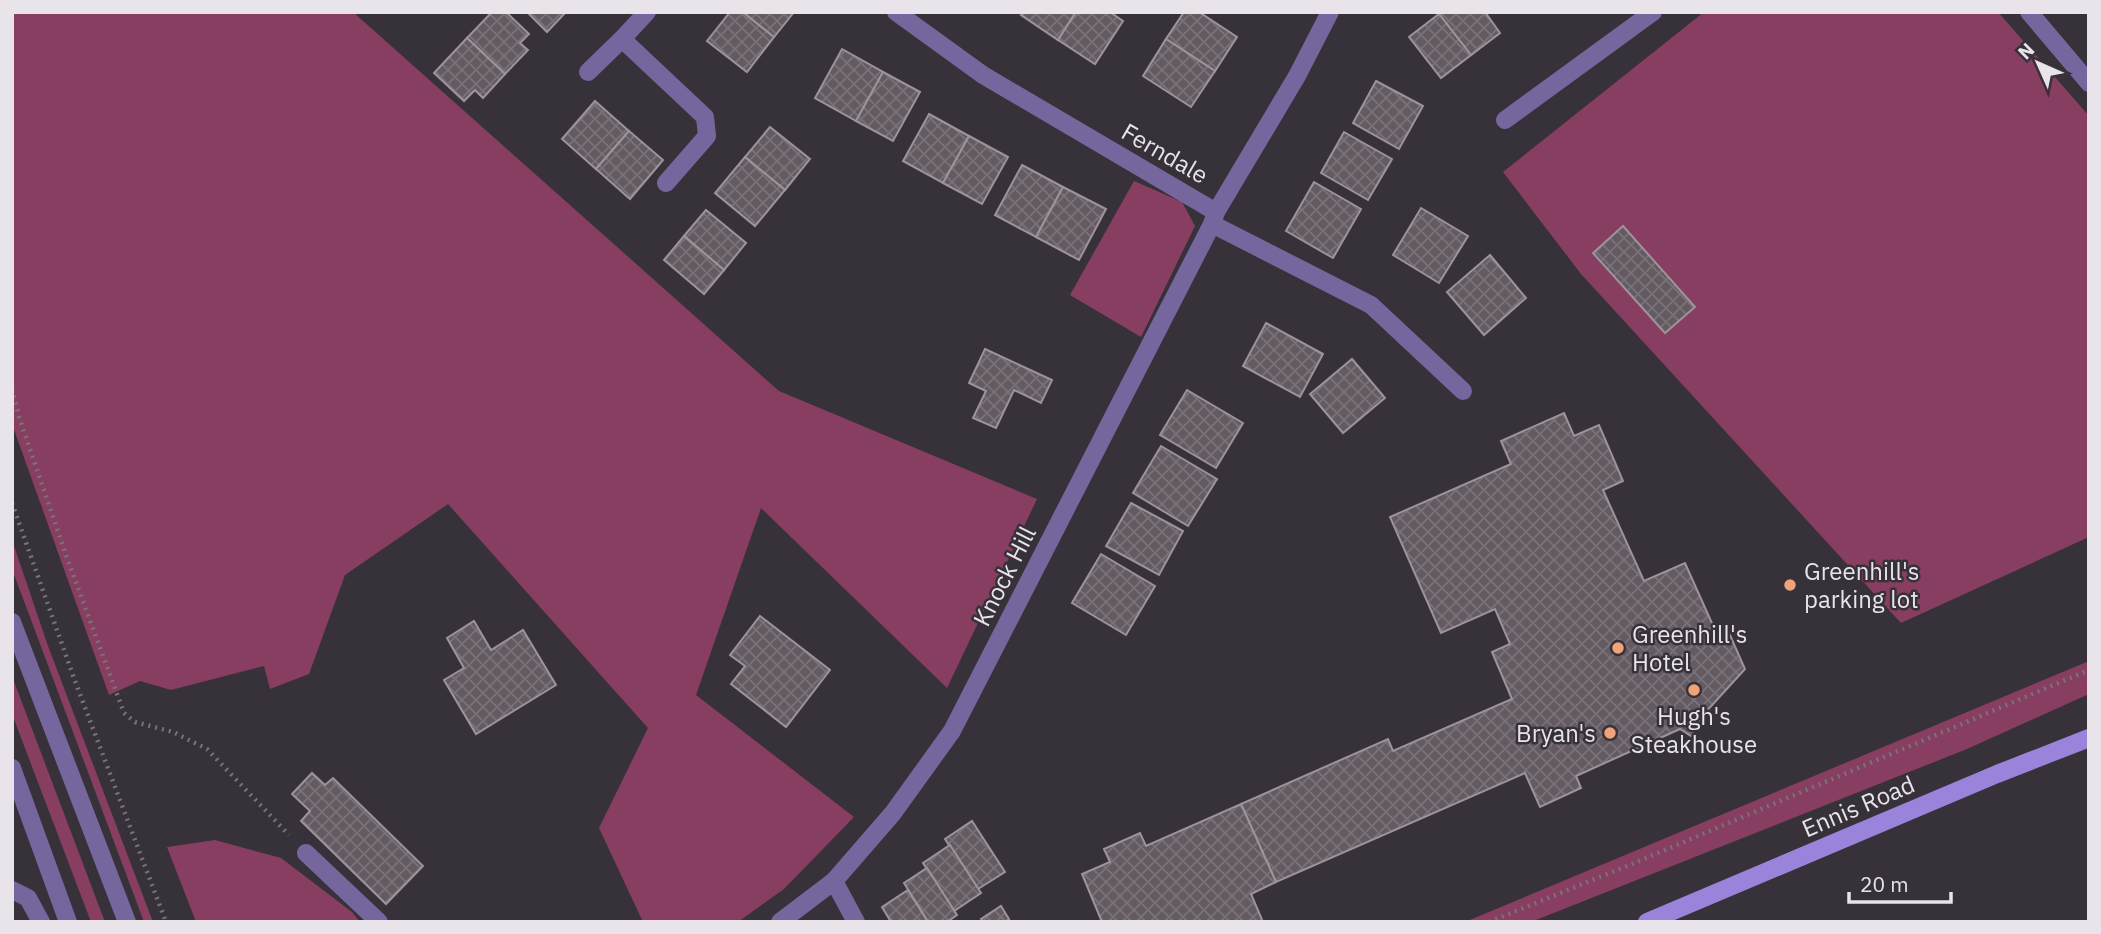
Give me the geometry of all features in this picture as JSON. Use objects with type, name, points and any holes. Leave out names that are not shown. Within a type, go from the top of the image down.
[{"type":"main road","name":"Ennis Road","points":[[1647,922],[1997,774],[2089,738]]},
{"type":"street","points":[[588,72],[647,12]]},
{"type":"street","name":"Ferndale","points":[[896,12],[983,75],[1214,218],[1371,305],[1463,391]]},
{"type":"street","name":"Ferndale","points":[[1214,218],[1297,76],[1330,12]]},
{"type":"street","points":[[1505,120],[1653,12]]},
{"type":"street","points":[[2029,12],[2089,83]]},
{"type":"street","points":[[622,39],[705,117],[706,136],[666,183]]},
{"type":"street","name":"Knock Hill","points":[[780,922],[834,881],[893,813],[953,731],[1214,218]]},
{"type":"street","points":[[12,622],[127,922]]},
{"type":"street","points":[[12,768],[68,922]]},
{"type":"street","points":[[306,853],[379,922]]},
{"type":"street","points":[[834,881],[856,922]]},
{"type":"street","points":[[12,890],[28,898],[41,922]]},
{"type":"path","points":[[12,389],[66,555],[124,713],[135,722],[173,732],[206,749],[306,853]]},
{"type":"path","points":[[12,503],[75,681],[166,922]]},
{"type":"path","points":[[1489,922],[2089,670]]},
{"type":"shaded area","points":[[12,12],[353,12],[779,391],[1037,499],[947,688],[761,508],[696,695],[854,817],[784,889],[738,922],[643,922],[599,828],[648,728],[448,504],[345,575],[309,674],[270,689],[264,666],[171,690],[140,681],[109,695],[12,424]]},
{"type":"shaded area","points":[[1704,12],[1998,12],[2089,116],[2089,537],[1901,623],[1581,274],[1503,172]]},
{"type":"shaded area","points":[[1134,181],[1182,202],[1195,226],[1141,337],[1070,295]]},
{"type":"shaded area","points":[[12,540],[48,646],[153,922],[144,922],[12,569]]},
{"type":"shaded area","points":[[2089,661],[2089,694],[1967,749],[1531,922],[1465,922]]},
{"type":"shaded area","points":[[12,676],[105,922],[91,922],[12,714]]},
{"type":"shaded area","points":[[215,840],[281,858],[352,912],[360,922],[196,922],[167,847]]},
{"type":"building","points":[[492,12],[506,12],[529,34],[520,43],[528,50],[505,74],[467,38]]},
{"type":"building","points":[[527,12],[566,12],[547,32]]},
{"type":"building","points":[[730,12],[743,12],[774,37],[747,72],[707,41]]},
{"type":"building","points":[[743,12],[794,12],[774,37]]},
{"type":"building","points":[[1024,12],[1076,12],[1058,40],[1021,15]]},
{"type":"building","points":[[1076,12],[1110,12],[1123,21],[1095,64],[1058,40]]},
{"type":"building","points":[[1184,12],[1199,12],[1237,37],[1215,71],[1166,39]]},
{"type":"building","points":[[1485,12],[1500,33],[1471,55],[1439,14]]},
{"type":"building","points":[[1439,14],[1471,55],[1441,78],[1409,37]]},
{"type":"building","points":[[467,38],[505,74],[483,98],[475,90],[464,101],[434,73]]},
{"type":"building","points":[[1166,39],[1215,71],[1191,107],[1143,76]]},
{"type":"building","points":[[842,49],[883,72],[856,121],[815,98]]},
{"type":"building","points":[[883,72],[920,92],[893,141],[856,121]]},
{"type":"building","points":[[1376,81],[1423,106],[1399,149],[1353,123]]},
{"type":"building","points":[[595,101],[629,131],[596,169],[562,139]]},
{"type":"building","points":[[929,114],[969,136],[943,183],[903,161]]},
{"type":"building","points":[[770,127],[810,159],[785,190],[745,157]]},
{"type":"building","points":[[629,131],[663,160],[630,199],[596,169]]},
{"type":"building","points":[[1344,132],[1392,159],[1368,200],[1321,173]]},
{"type":"building","points":[[969,136],[1008,157],[982,204],[943,183]]},
{"type":"building","points":[[745,157],[785,190],[755,226],[715,193]]},
{"type":"building","points":[[1022,165],[1063,187],[1036,237],[995,215]]},
{"type":"building","points":[[1314,182],[1361,209],[1333,258],[1286,231]]},
{"type":"building","points":[[1063,187],[1106,209],[1079,260],[1036,237]]},
{"type":"building","points":[[1421,208],[1468,236],[1439,283],[1393,255]]},
{"type":"building","points":[[706,210],[746,243],[724,270],[684,236]]},
{"type":"building","points":[[1623,226],[1695,307],[1665,333],[1593,253]]},
{"type":"building","points":[[684,236],[724,270],[704,294],[664,260]]},
{"type":"building","points":[[1490,255],[1526,298],[1484,335],[1447,292]]},
{"type":"building","points":[[1266,323],[1323,354],[1300,397],[1243,366]]},
{"type":"building","points":[[985,349],[1052,380],[1041,403],[1014,390],[996,428],[973,418],[986,391],[969,383]]},
{"type":"building","points":[[1352,359],[1385,398],[1343,433],[1310,394]]},
{"type":"building","points":[[1187,390],[1243,423],[1216,468],[1160,435]]},
{"type":"building","name":"Greenhill's Hotel","points":[[1564,413],[1574,436],[1599,425],[1623,481],[1603,490],[1644,581],[1685,563],[1715,630],[1726,626],[1745,669],[1703,715],[1691,736],[1680,729],[1576,776],[1581,788],[1540,807],[1525,773],[1276,882],[1241,804],[1388,739],[1393,751],[1512,699],[1492,652],[1510,644],[1495,609],[1441,633],[1390,517],[1511,464],[1501,441]]},
{"type":"building","points":[[1161,446],[1217,479],[1188,526],[1133,493]]},
{"type":"building","points":[[1131,503],[1183,531],[1159,575],[1106,546]]},
{"type":"building","points":[[1101,554],[1155,586],[1126,635],[1072,603]]},
{"type":"building","points":[[760,616],[830,670],[786,727],[731,684],[745,666],[730,655]]},
{"type":"building","points":[[474,621],[491,650],[523,630],[556,685],[476,734],[444,680],[464,668],[447,638]]},
{"type":"building","points":[[312,773],[325,785],[333,778],[423,866],[386,904],[301,821],[310,811],[292,794]]},
{"type":"building","points":[[1241,804],[1276,882],[1251,894],[1263,922],[1102,922],[1082,874],[1110,862],[1104,849],[1140,833],[1146,846]]},
{"type":"building","points":[[972,821],[1005,872],[978,889],[945,839]]},
{"type":"building","points":[[950,845],[981,893],[954,911],[923,863]]},
{"type":"building","points":[[927,868],[957,915],[947,922],[928,922],[904,883]]},
{"type":"building","points":[[908,890],[928,922],[891,922],[882,907]]},
{"type":"building","points":[[1001,906],[1009,919],[1006,922],[983,922],[981,919]]},
{"type":"place","name":"Greenhill's parking lot","points":[[1790,585]]},
{"type":"place","name":"Greenhill's Hotel","points":[[1618,648]]},
{"type":"place","name":"Hugh's Steakhouse","points":[[1694,690]]},
{"type":"place","name":"Bryan's","points":[[1610,733]]}]
